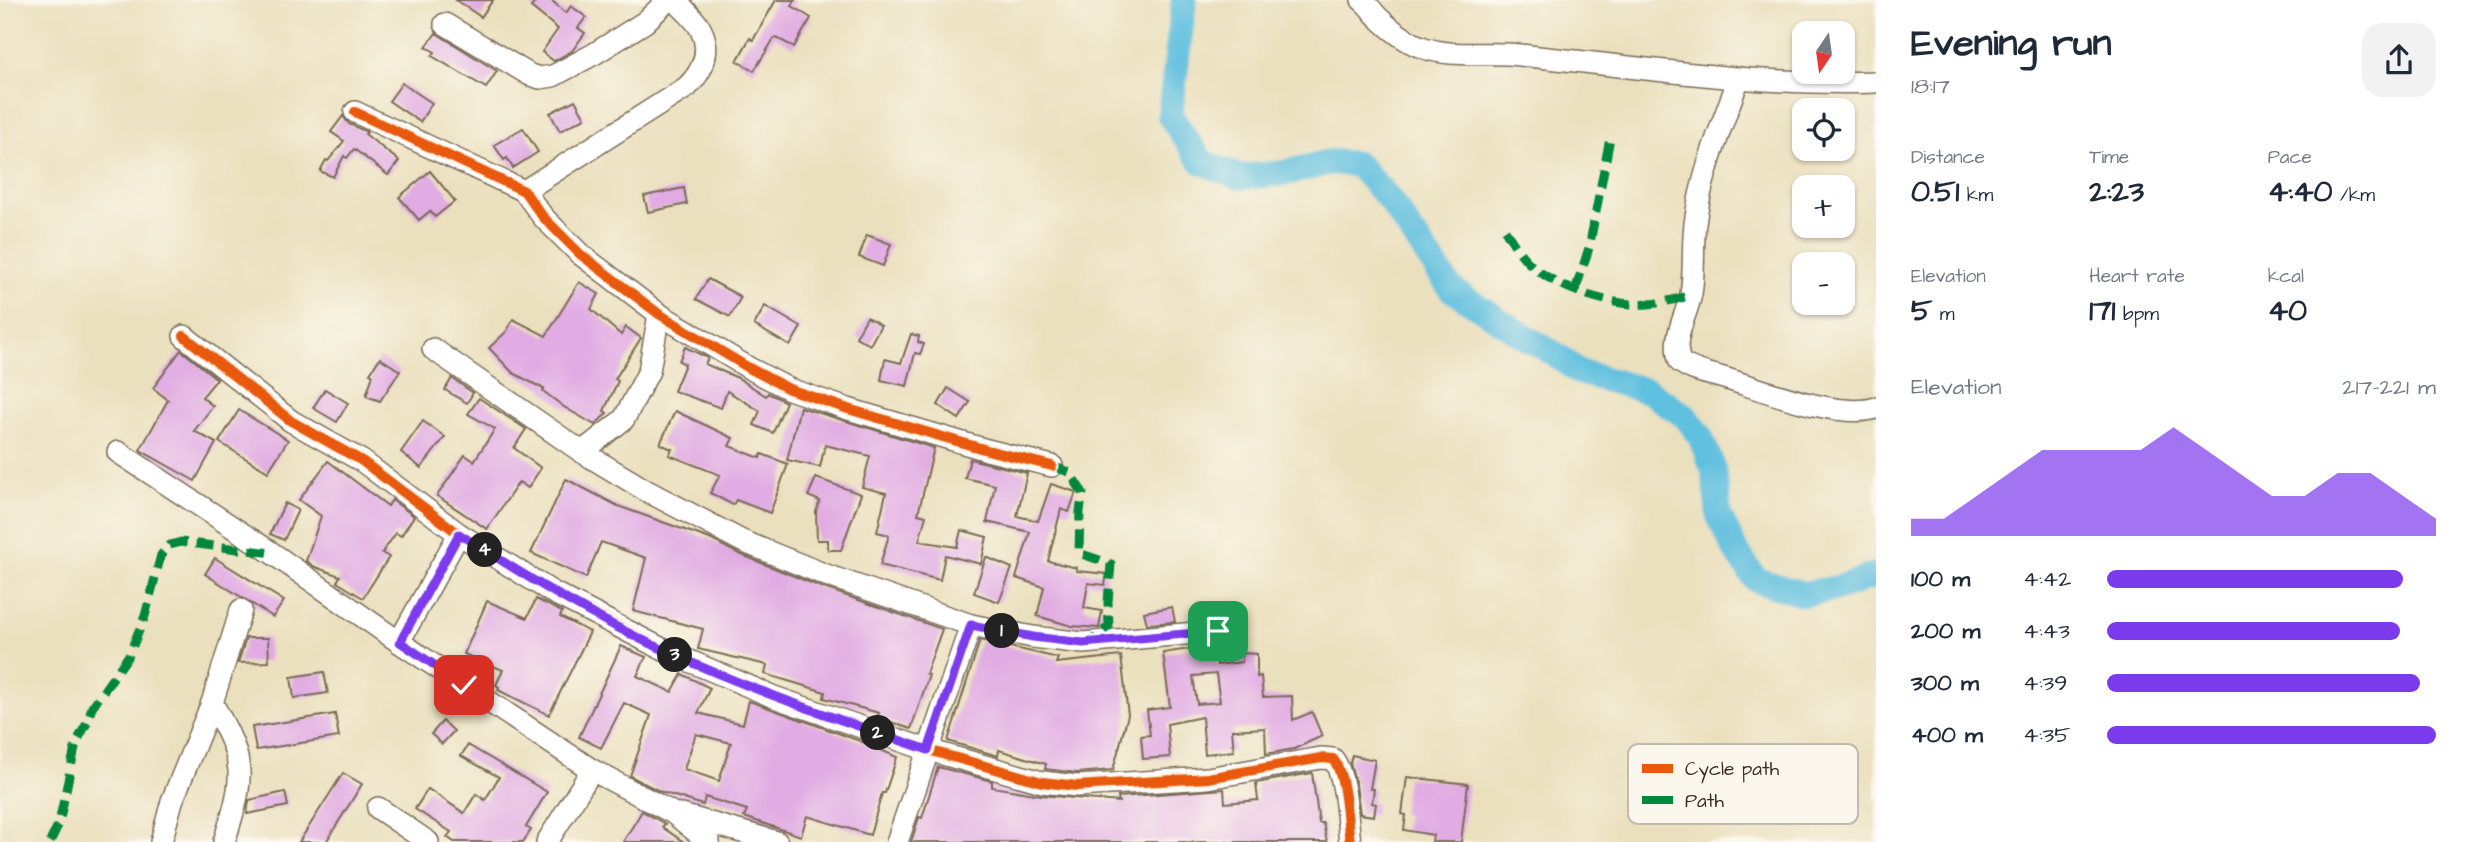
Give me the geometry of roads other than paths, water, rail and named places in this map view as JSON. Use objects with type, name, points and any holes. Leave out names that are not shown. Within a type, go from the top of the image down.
[{"type":"street","points":[[445,24],[530,75],[540,78],[553,76],[594,54],[645,22],[668,0]]},
{"type":"street","points":[[524,191],[687,88],[698,75],[706,50],[701,29],[675,0]]},
{"type":"street","points":[[1362,0],[1379,19],[1401,35],[1419,46],[1441,52],[1515,54],[1661,72],[1739,78],[1832,84],[1876,82]]},
{"type":"street","points":[[1739,78],[1715,143],[1695,224],[1691,295],[1678,334],[1676,352],[1680,362],[1705,374],[1821,405],[1851,410],[1876,408]]},
{"type":"street","points":[[355,113],[524,191],[544,217],[580,254],[659,314],[749,368],[789,388],[848,409],[1052,466]]},
{"type":"street","points":[[582,452],[624,419],[649,370],[659,314]]},
{"type":"street","points":[[184,336],[291,421],[362,461],[459,534],[552,592],[666,651],[774,697],[928,750],[1042,782],[1077,786],[1208,778],[1333,759],[1338,765],[1350,842]]},
{"type":"street","points":[[433,349],[582,452],[647,491],[742,541],[827,575],[971,625],[1033,637],[1083,643],[1218,631]]},
{"type":"street","points":[[118,452],[592,770],[673,813],[709,842]]},
{"type":"street","points":[[400,642],[459,534]]},
{"type":"street","points":[[161,842],[172,802],[212,703],[241,610]]},
{"type":"street","points":[[897,842],[971,625]]},
{"type":"street","points":[[212,703],[230,734],[241,772],[224,842]]},
{"type":"street","points":[[547,842],[592,770]]},
{"type":"street","points":[[378,808],[428,842]]},
{"type":"street","points":[[673,813],[777,842]]},
{"type":"waterway","points":[[1184,0],[1170,116],[1202,162],[1239,177],[1285,173],[1330,162],[1357,164],[1388,198],[1451,289],[1579,372],[1648,391],[1685,416],[1699,434],[1714,470],[1719,516],[1735,549],[1756,580],[1803,594],[1838,588],[1876,575]]}]
